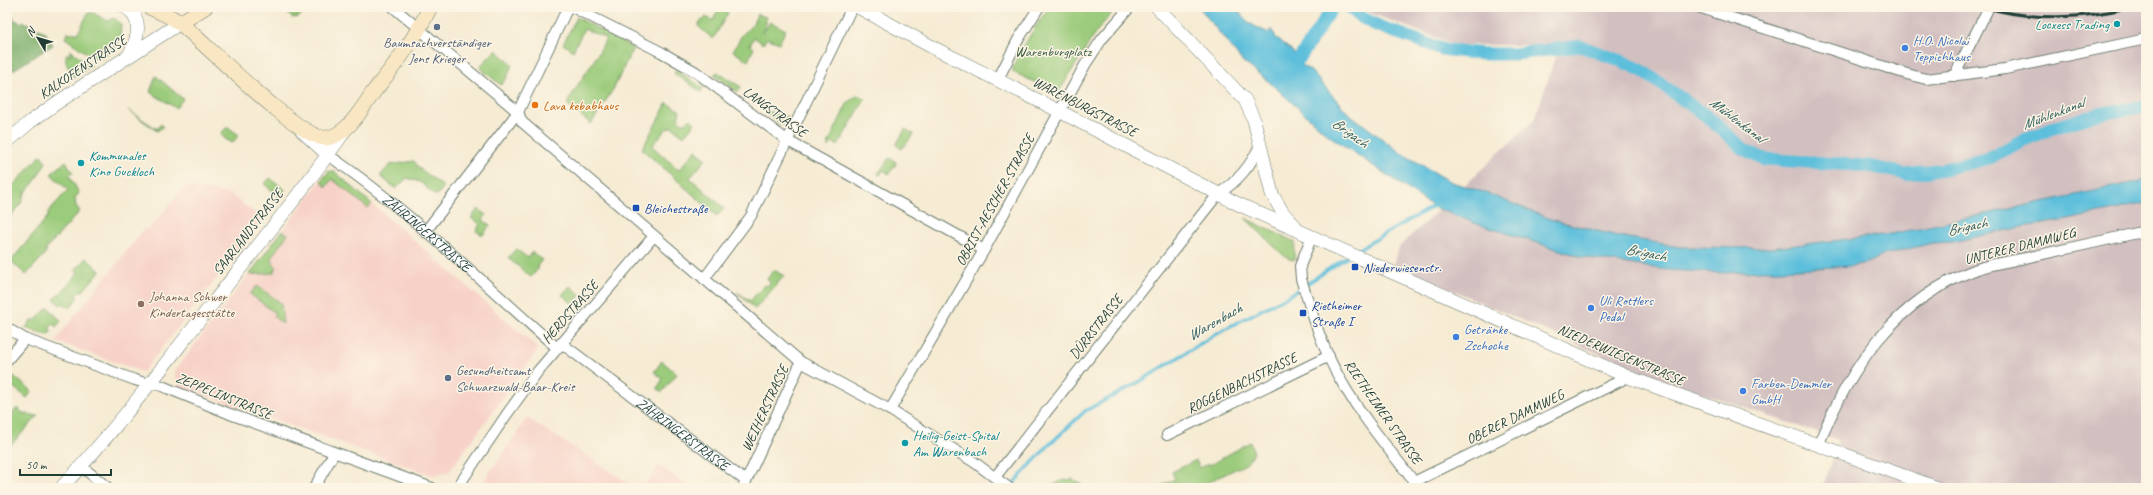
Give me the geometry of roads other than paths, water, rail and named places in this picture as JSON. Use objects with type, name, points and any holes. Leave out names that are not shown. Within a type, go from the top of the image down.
[{"type":"main road","name":"ZÄHRINGERSTRASSE","points":[[149,7],[180,23],[294,123],[321,138],[327,138],[338,134],[351,123],[420,29],[430,7]]},
{"type":"main road","points":[[180,23],[205,7]]},
{"type":"street","points":[[125,7],[130,10],[137,21],[138,34],[129,55]]},
{"type":"street","points":[[393,7],[518,112],[522,122],[801,362],[890,410],[974,462],[1002,482]]},
{"type":"street","points":[[425,232],[518,112],[568,7]]},
{"type":"street","name":"LANGSTRASSE","points":[[572,7],[661,52],[696,72],[788,141],[984,250]]},
{"type":"street","points":[[704,279],[751,216],[852,7]]},
{"type":"street","name":"WARENBURGSTRASSE","points":[[858,7],[997,81],[1060,111],[1218,194],[1307,234]]},
{"type":"street","points":[[997,81],[1018,40],[1039,7]]},
{"type":"street","name":"OBRIST-AESCHER-STRASSE","points":[[890,410],[984,250],[1085,65],[1102,39],[1130,7]]},
{"type":"street","points":[[1157,7],[1245,100],[1254,120],[1275,202],[1282,213],[1307,234]]},
{"type":"street","points":[[1698,7],[1907,74],[1926,78],[2005,69],[2146,39]]},
{"type":"street","points":[[1954,76],[1989,7]]},
{"type":"street","name":"KALKOFENSTRASSE","points":[[7,142],[36,118],[129,55],[180,23]]},
{"type":"street","name":"ZÄHRINGERSTRASSE","points":[[294,123],[328,155],[345,165],[559,345],[745,485]]},
{"type":"street","name":"SAARLANDSTRASSE","points":[[61,488],[149,384],[328,155],[351,123]]},
{"type":"street","name":"DÜRRSTRASSE","points":[[1002,482],[1218,194],[1233,184],[1249,167],[1260,145]]},
{"type":"street","name":"UNTERER DAMMWEG","points":[[1818,446],[1831,413],[1863,358],[1877,340],[1917,301],[1947,282],[1978,268],[2146,231]]},
{"type":"street","name":"NIEDERWIESENSTRASSE","points":[[1307,234],[1628,377],[1938,488]]},
{"type":"street","name":"RIETHEIMER STRASSE","points":[[1307,234],[1300,266],[1301,279],[1329,356],[1340,379],[1383,442],[1417,485]]},
{"type":"street","name":"HERDSTRASSE","points":[[457,488],[507,414],[559,345],[654,236]]},
{"type":"street","name":"ZEPPELINSTRASSE","points":[[7,328],[25,339],[149,384],[157,384],[230,414],[432,488]]},
{"type":"street","points":[[7,360],[25,339]]},
{"type":"street","name":"ROGGENBACHSTRASSE","points":[[1167,435],[1329,356]]},
{"type":"street","name":"WEIHERSTRASSE","points":[[745,485],[801,362]]},
{"type":"street","name":"OBERER DAMMWEG","points":[[1417,485],[1628,377]]},
{"type":"street","points":[[314,488],[334,453]]},
{"type":"street","points":[[81,466],[108,488]]},
{"type":"water","name":"Brigach","points":[[1199,7],[1236,7],[1242,16],[1254,26],[1269,33],[1272,29],[1276,38],[1292,51],[1304,67],[1310,70],[1348,113],[1401,153],[1451,182],[1484,192],[1553,220],[1618,236],[1680,247],[1771,248],[1891,234],[2146,180],[2146,203],[2068,220],[2022,227],[1952,242],[1932,243],[1884,255],[1870,262],[1851,266],[1725,273],[1668,270],[1582,257],[1474,223],[1434,207],[1328,135],[1268,81],[1242,61]]},
{"type":"waterway","name":"Mühlenkanal","points":[[1299,59],[1333,7]]},
{"type":"waterway","name":"Mühlenkanal","points":[[1349,7],[1359,16],[1378,26],[1442,49],[1482,54],[1515,54],[1580,46],[1619,60],[1641,70],[1705,115],[1745,150],[1764,159],[1869,166],[1906,174],[1944,169],[1990,158],[2019,142],[2059,126],[2098,114],[2146,106]]},
{"type":"waterway","name":"Warenbach","points":[[1354,252],[1437,204]]},
{"type":"waterway","name":"Warenbach","points":[[1010,487],[1048,446],[1085,411],[1136,384],[1219,332],[1290,295],[1347,257]]},
{"type":"railway","points":[[1984,7],[2020,15],[2058,17],[2095,14],[2131,7]]},
{"type":"place","name":"Locxess Trading","points":[[2117,24]]},
{"type":"place","name":"Baumsachverständiger Jens Krieger","points":[[437,27]]},
{"type":"place","name":"H.O. Nicolai Teppichhaus","points":[[1905,48]]},
{"type":"place","name":"Lava kebabhaus","points":[[535,105]]},
{"type":"place","name":"Kommunales Kino Guckloch","points":[[81,163]]},
{"type":"place","name":"Bleichestraße","points":[[636,208]]},
{"type":"place","name":"Niederwiesenstr.","points":[[1355,267]]},
{"type":"place","name":"Johanna Schwer Kindertagesstätte","points":[[141,304]]},
{"type":"place","name":"Uli Rottlers Pedal","points":[[1591,308]]},
{"type":"place","name":"Rietheimer Straße I","points":[[1303,313]]},
{"type":"place","name":"Getränke Zschoche","points":[[1456,337]]},
{"type":"place","name":"Gesundheitsamt Schwarzwald-Baar-Kreis","points":[[448,378]]},
{"type":"place","name":"Farben-Demmler GmbH","points":[[1743,391]]},
{"type":"place","name":"Heilig-Geist-Spital Am Warenbach","points":[[905,443]]},
{"type":"park label","name":"Warenburgplatz","points":[[1053,51]]}]
